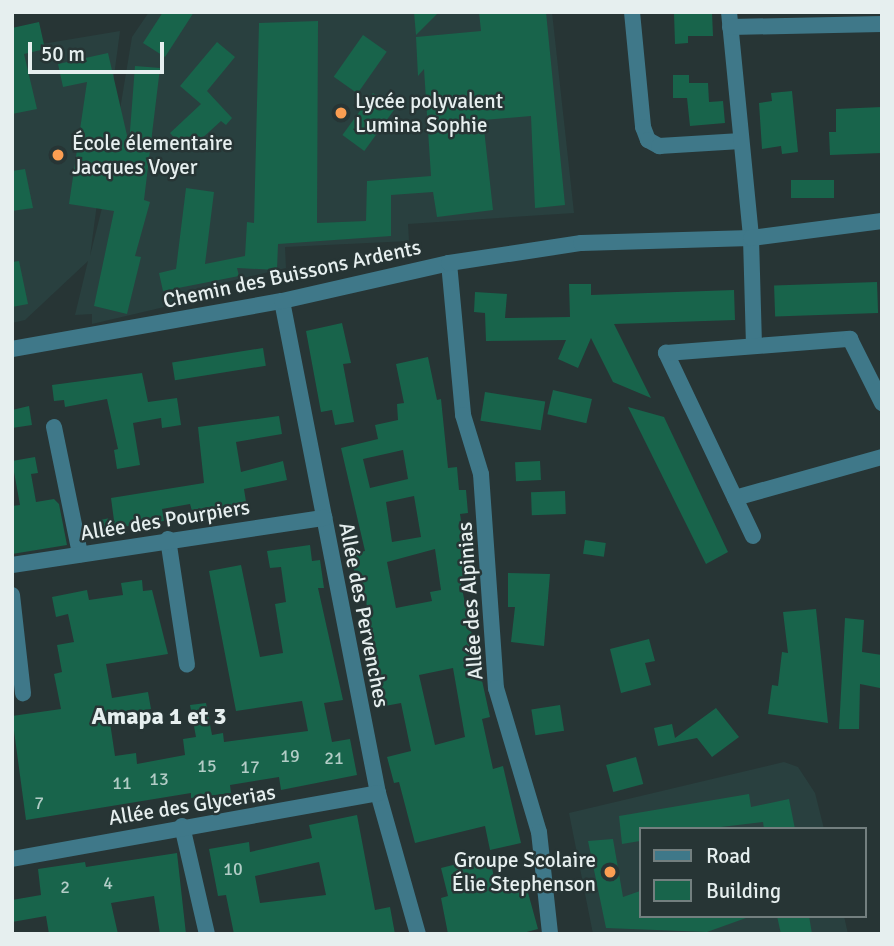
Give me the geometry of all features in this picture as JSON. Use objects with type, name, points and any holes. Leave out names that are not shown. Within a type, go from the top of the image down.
[{"type":"street","points":[[632,12],[643,127],[648,140],[659,146],[741,141]]},
{"type":"street","points":[[754,346],[751,238],[729,20],[882,23]]},
{"type":"street","name":"Chemin des Buissons Ardents","points":[[12,349],[282,300],[449,263],[581,243],[751,238],[882,221]]},
{"type":"street","name":"Allée des Alpinias","points":[[449,263],[463,415],[481,474],[496,688],[539,832],[550,934]]},
{"type":"street","name":"Allée des Pervenches","points":[[282,300],[378,793],[418,934]]},
{"type":"street","points":[[753,536],[666,353],[850,339],[882,403]]},
{"type":"street","points":[[54,427],[80,554]]},
{"type":"street","points":[[735,498],[882,457]]},
{"type":"street","name":"Allée des Pourpiers","points":[[12,565],[168,539],[324,518]]},
{"type":"street","points":[[168,539],[187,665]]},
{"type":"street","points":[[12,595],[23,693]]},
{"type":"street","name":"Allée des Glycerias","points":[[12,859],[182,826],[378,793]]},
{"type":"street","points":[[182,826],[207,934]]},
{"type":"shaded area","name":"Lycée polyvalent Lumina Sophie","points":[[149,12],[552,12],[574,213],[408,224],[409,241],[285,247],[286,268],[193,290],[177,304],[92,324],[92,314],[75,315],[88,261],[25,320],[12,323],[12,49],[120,31],[90,256],[107,188],[132,37]]},
{"type":"shaded area","name":"Groupe Scolaire Élie Stephenson","points":[[784,762],[798,767],[815,793],[824,827],[638,827],[638,918],[844,918],[848,934],[593,934],[569,813]]},
{"type":"building","points":[[163,12],[194,12],[165,57],[143,43]]},
{"type":"building","points":[[414,12],[439,12],[416,35]]},
{"type":"building","points":[[479,12],[546,12],[565,205],[535,208],[531,116],[483,120],[493,210],[437,217],[433,192],[391,195],[391,236],[278,244],[277,270],[237,268],[239,276],[163,291],[159,273],[176,269],[186,188],[214,192],[205,264],[245,256],[247,222],[254,223],[259,23],[318,21],[317,223],[366,221],[367,181],[431,176],[424,69],[418,76],[416,37],[481,31]]},
{"type":"building","points":[[712,12],[713,36],[688,36],[688,43],[675,44],[674,13]]},
{"type":"building","points":[[39,22],[45,49],[24,54],[37,109],[12,114],[12,28]]},
{"type":"building","points":[[363,35],[387,52],[358,93],[334,77]]},
{"type":"building","points":[[217,42],[235,57],[207,91],[232,118],[226,125],[221,121],[187,152],[170,133],[201,104],[180,86]]},
{"type":"building","points":[[108,53],[129,144],[135,66],[160,68],[144,200],[150,202],[135,256],[141,257],[127,314],[94,306],[114,211],[69,204],[87,82],[63,87],[58,64]]},
{"type":"building","points":[[673,75],[689,75],[689,83],[708,83],[709,102],[723,101],[725,123],[690,126],[687,98],[673,98]]},
{"type":"building","points":[[792,91],[798,152],[782,154],[781,146],[762,149],[759,103],[772,101],[771,93]]},
{"type":"building","points":[[373,93],[395,109],[364,151],[342,135]]},
{"type":"building","points":[[882,107],[882,153],[830,155],[829,132],[836,132],[836,109]]},
{"type":"building","points":[[25,169],[33,208],[12,211],[12,171]]},
{"type":"building","points":[[791,180],[834,180],[834,198],[791,198]]},
{"type":"building","points":[[19,261],[28,304],[12,307],[12,262]]},
{"type":"building","points":[[877,282],[878,313],[775,317],[774,286]]},
{"type":"building","points":[[569,284],[591,284],[591,295],[734,290],[735,320],[614,324],[651,398],[613,382],[591,338],[578,368],[558,359],[566,340],[486,341],[485,313],[474,312],[475,292],[507,294],[505,318],[570,317]]},
{"type":"building","points":[[342,323],[351,363],[343,364],[354,422],[335,425],[332,410],[321,412],[306,331]]},
{"type":"building","points":[[263,348],[266,366],[175,380],[172,362]]},
{"type":"building","points":[[428,357],[437,400],[441,399],[448,468],[457,467],[459,490],[466,490],[468,513],[460,514],[470,578],[460,580],[490,717],[482,719],[493,769],[503,766],[521,843],[490,850],[485,826],[415,843],[399,782],[394,783],[387,757],[411,751],[401,703],[385,706],[366,601],[360,602],[351,554],[365,551],[341,448],[378,439],[375,425],[398,420],[397,404],[404,403],[396,364]],"holes":[[[403,450],[408,479],[370,488],[363,459]],[[414,496],[421,537],[392,542],[386,502]],[[435,549],[441,590],[430,592],[432,601],[396,608],[387,562]],[[453,668],[465,737],[435,745],[419,675]]]},
{"type":"building","points":[[142,373],[148,402],[177,398],[181,425],[162,428],[161,418],[133,423],[140,465],[117,469],[114,450],[118,449],[107,399],[65,407],[64,400],[54,401],[52,385]]},
{"type":"building","points":[[553,390],[592,399],[586,423],[547,414]]},
{"type":"building","points":[[485,392],[545,402],[541,430],[480,421]]},
{"type":"building","points":[[29,406],[32,425],[12,428],[12,410]]},
{"type":"building","points":[[628,407],[664,417],[728,552],[706,564]]},
{"type":"building","points":[[279,416],[282,434],[236,442],[241,472],[283,461],[287,480],[244,489],[248,514],[211,521],[209,508],[192,511],[190,504],[162,509],[164,521],[115,528],[111,498],[204,483],[198,427]]},
{"type":"building","points":[[35,457],[38,473],[31,474],[36,502],[54,499],[59,504],[67,545],[12,554],[12,506],[20,505],[12,461]]},
{"type":"building","points":[[540,461],[541,480],[516,481],[515,462]]},
{"type":"building","points":[[565,491],[566,514],[532,515],[531,492]]},
{"type":"building","points":[[110,518],[114,537],[99,540],[95,521]]},
{"type":"building","points":[[585,540],[606,543],[604,557],[583,554]]},
{"type":"building","points":[[310,545],[312,561],[320,560],[324,588],[318,588],[343,700],[324,703],[332,742],[350,739],[357,775],[281,790],[279,777],[230,785],[231,793],[191,798],[191,793],[26,820],[12,716],[61,709],[54,674],[62,672],[57,645],[74,642],[68,614],[56,617],[52,597],[87,590],[89,600],[123,595],[121,583],[142,580],[143,591],[152,590],[168,654],[106,664],[112,698],[148,692],[151,709],[109,716],[115,756],[136,753],[137,764],[185,755],[183,739],[196,737],[190,705],[206,703],[212,735],[223,733],[224,742],[308,731],[302,701],[236,711],[209,571],[241,565],[260,657],[283,653],[275,604],[286,602],[281,567],[270,568],[267,551]]},
{"type":"building","points":[[508,573],[550,574],[544,646],[511,642],[515,607],[508,607]]},
{"type":"building","points":[[816,609],[828,723],[768,714],[772,685],[778,686],[782,652],[788,653],[783,612]]},
{"type":"building","points":[[845,618],[864,620],[862,652],[882,655],[880,688],[860,684],[859,729],[839,729]]},
{"type":"building","points":[[649,639],[655,661],[645,663],[651,685],[621,693],[610,649]]},
{"type":"building","points":[[560,705],[564,731],[535,735],[531,710]]},
{"type":"building","points":[[716,708],[739,737],[712,757],[697,738],[658,746],[654,728],[672,724],[675,738]]},
{"type":"building","points":[[636,757],[643,784],[613,792],[606,765]]},
{"type":"building","points":[[749,794],[751,807],[789,799],[795,827],[764,827],[763,822],[721,827],[638,827],[638,841],[622,844],[619,816]]},
{"type":"building","points":[[357,815],[375,910],[390,907],[395,934],[234,934],[226,895],[218,896],[209,849],[249,842],[250,852],[312,838],[309,825]],"holes":[[[319,862],[326,895],[260,903],[255,876]]]},
{"type":"building","points":[[613,839],[623,897],[638,892],[638,918],[746,918],[707,932],[606,928],[588,841]]},
{"type":"building","points":[[177,853],[186,934],[160,934],[154,896],[111,903],[118,934],[49,934],[46,916],[12,922],[12,900],[41,895],[38,869],[85,862],[86,867]]},
{"type":"building","points":[[489,856],[496,885],[524,878],[538,929],[519,934],[448,934],[441,898],[448,896],[441,868]]},
{"type":"building","points":[[777,918],[809,918],[812,934],[781,934]]},
{"type":"place","name":"Lycée polyvalent Lumina Sophie","points":[[341,113]]},
{"type":"place","name":"École élementaire Jacques Voyer","points":[[58,155]]},
{"type":"place","name":"Groupe Scolaire Élie Stephenson","points":[[610,872]]},
{"type":"district","name":"Amapa 1 et 3","points":[[159,717]]}]
